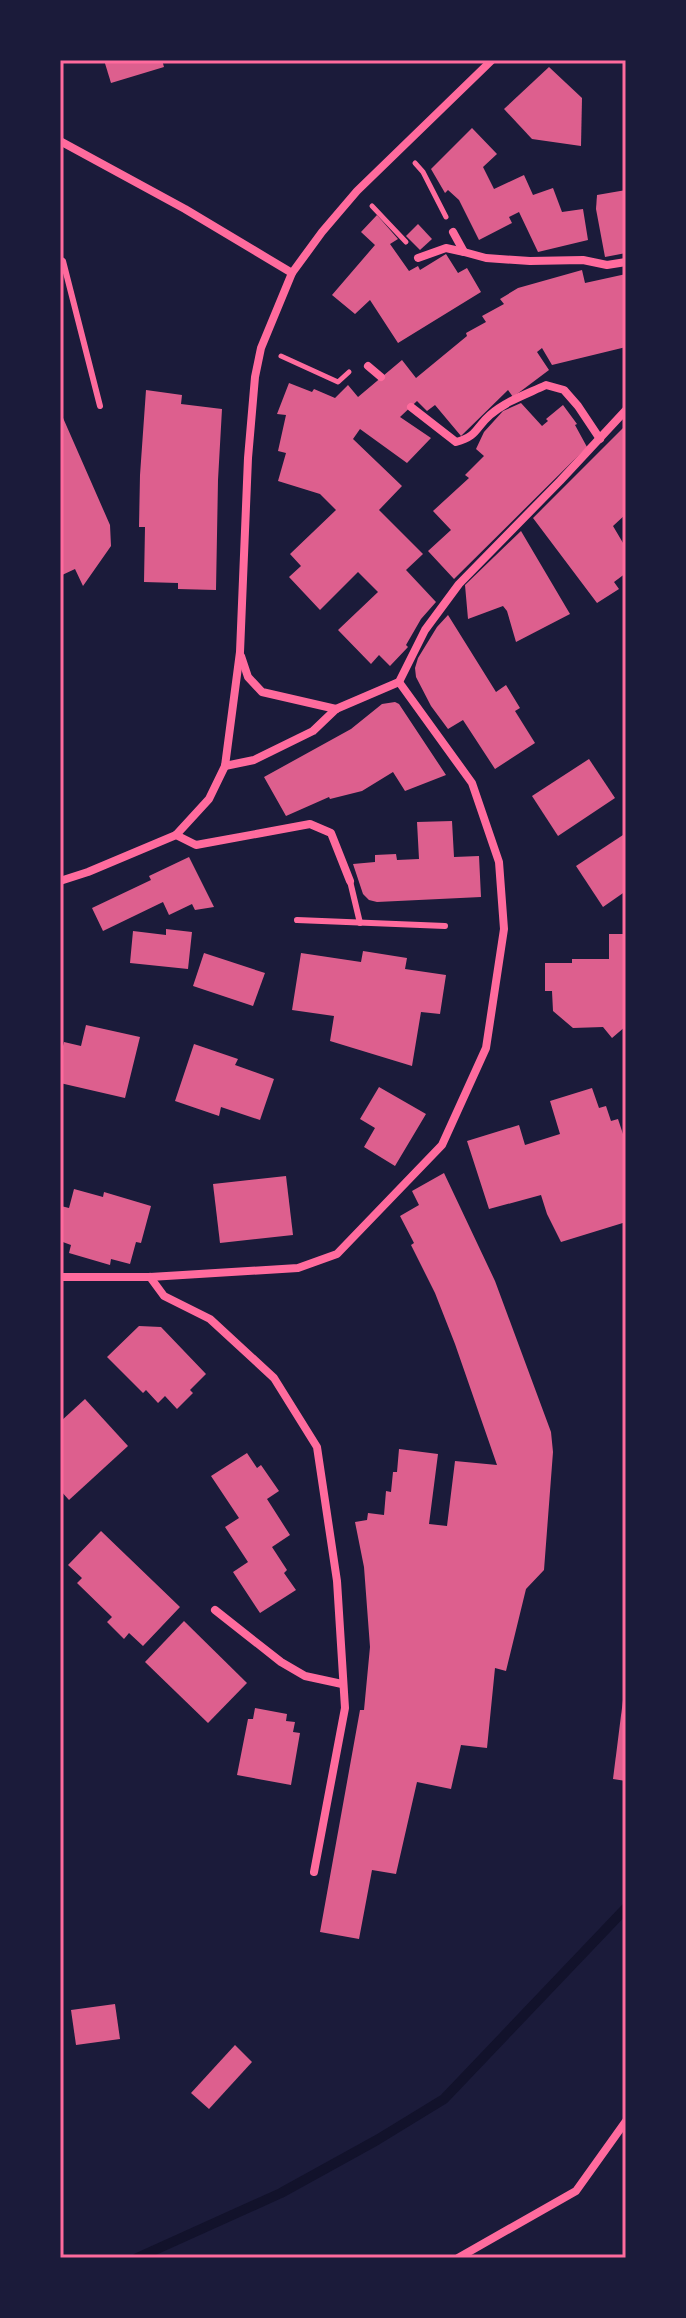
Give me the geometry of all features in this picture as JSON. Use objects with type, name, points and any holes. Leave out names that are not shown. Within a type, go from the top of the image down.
[{"type":"street","points":[[60,881],[176,835],[209,799],[225,766],[240,652],[248,458],[255,377],[261,348],[292,273],[322,232],[357,191],[492,60]]},
{"type":"street","points":[[60,141],[185,209],[292,273]]},
{"type":"street","points":[[453,232],[464,252]]},
{"type":"street","points":[[418,258],[446,248],[486,258],[583,260],[607,265],[626,262]]},
{"type":"street","points":[[368,366],[381,377]]},
{"type":"street","points":[[411,407],[456,442],[470,439],[489,415],[509,402],[546,385],[564,390],[600,439]]},
{"type":"street","points":[[225,766],[254,760],[313,731],[336,709],[399,682],[425,630],[459,584],[626,410]]},
{"type":"street","points":[[240,652],[248,677],[262,692],[336,709]]},
{"type":"street","points":[[60,1277],[150,1277],[298,1268],[337,1254],[442,1145],[486,1048],[504,929],[499,862],[472,783],[399,682]]},
{"type":"street","points":[[176,835],[196,845],[310,824],[331,833],[350,881]]},
{"type":"street","points":[[150,1277],[164,1296],[210,1319],[274,1378],[317,1447],[337,1581],[345,1708],[314,1872]]},
{"type":"street","points":[[215,1610],[281,1662],[305,1676],[342,1684]]},
{"type":"street","points":[[458,2258],[576,2191],[626,2121]]},
{"type":"lane","points":[[60,259],[100,406]]},
{"type":"lane","points":[[350,881],[360,923]]},
{"type":"lane","points":[[297,920],[445,926]]},
{"type":"path","points":[[403,146],[423,172],[453,232]]},
{"type":"path","points":[[357,191],[403,238]]},
{"type":"path","points":[[261,348],[338,382],[361,361],[368,366]]},
{"type":"building","points":[[104,60],[162,60],[164,67],[111,83]]},
{"type":"building","points":[[549,67],[582,98],[581,146],[532,139],[504,109]]},
{"type":"building","points":[[472,128],[497,154],[483,167],[494,189],[524,175],[533,195],[553,188],[562,212],[583,209],[588,240],[538,252],[519,212],[509,217],[512,223],[479,240],[459,200],[448,190],[445,193],[431,169]]},
{"type":"building","points":[[626,190],[626,253],[605,257],[596,209],[597,195]]},
{"type":"building","points":[[377,215],[398,239],[390,244],[409,271],[418,266],[420,270],[446,254],[458,273],[467,268],[481,292],[398,343],[370,300],[355,314],[332,295],[375,245],[361,232]]},
{"type":"building","points":[[418,224],[432,239],[420,250],[406,236]]},
{"type":"building","points":[[582,270],[585,283],[626,274],[626,347],[552,365],[542,348],[537,352],[549,370],[513,397],[508,390],[461,436],[435,405],[427,411],[417,401],[400,417],[431,438],[407,463],[360,429],[353,439],[402,486],[379,510],[423,554],[406,570],[436,602],[421,619],[406,645],[408,647],[390,666],[379,655],[371,664],[338,630],[378,592],[358,572],[320,610],[289,577],[301,566],[290,554],[336,510],[320,494],[278,481],[286,453],[278,451],[286,415],[277,414],[289,383],[335,398],[348,385],[358,397],[402,360],[416,378],[467,336],[466,333],[486,322],[482,316],[504,304],[500,299],[518,288]]},
{"type":"building","points":[[146,390],[182,395],[181,404],[222,409],[216,590],[178,589],[178,583],[144,582],[145,527],[139,527]]},
{"type":"building","points":[[521,403],[542,426],[563,405],[577,424],[587,447],[454,579],[428,551],[451,530],[433,511],[469,478],[465,475],[484,456],[476,449],[484,432],[503,411]]},
{"type":"building","points":[[60,411],[110,525],[111,546],[83,586],[75,569],[60,576]]},
{"type":"building","points":[[626,425],[626,514],[613,526],[626,548],[626,573],[614,582],[619,589],[597,603],[533,518]]},
{"type":"building","points":[[521,531],[570,614],[516,642],[503,606],[468,619],[465,585]]},
{"type":"building","points":[[448,615],[496,692],[506,685],[520,708],[515,711],[535,743],[495,769],[463,720],[448,729],[431,706],[416,677],[418,658]]},
{"type":"building","points":[[395,702],[446,775],[405,791],[393,772],[362,791],[329,797],[286,816],[264,777],[351,729],[382,704]]},
{"type":"building","points":[[589,759],[615,798],[558,836],[532,796]]},
{"type":"building","points":[[452,821],[454,857],[479,856],[481,897],[377,902],[363,894],[353,864],[375,862],[375,855],[396,854],[397,860],[419,859],[417,822]]},
{"type":"building","points":[[626,833],[626,891],[603,907],[576,866]]},
{"type":"building","points":[[189,857],[214,907],[195,910],[192,904],[169,915],[163,902],[103,931],[92,908],[151,880],[149,876]]},
{"type":"building","points":[[166,929],[192,932],[188,969],[130,963],[133,931],[166,935]]},
{"type":"building","points":[[609,934],[626,934],[626,1026],[612,1038],[603,1027],[573,1028],[553,1011],[552,991],[545,991],[545,963],[609,959]]},
{"type":"building","points":[[363,951],[407,958],[405,969],[446,975],[440,1014],[421,1012],[412,1066],[330,1041],[334,1016],[292,1010],[301,953],[361,962]]},
{"type":"building","points":[[204,953],[265,973],[253,1006],[193,986]]},
{"type":"building","points":[[86,1025],[140,1037],[125,1098],[60,1083],[60,1058],[64,1042],[81,1046]]},
{"type":"building","points":[[194,1044],[238,1059],[235,1065],[274,1079],[260,1120],[221,1107],[219,1116],[175,1101]]},
{"type":"building","points":[[379,1087],[426,1114],[395,1166],[364,1147],[375,1128],[360,1119]]},
{"type":"building","points":[[592,1088],[599,1108],[606,1106],[611,1121],[618,1119],[626,1143],[626,1222],[561,1242],[541,1195],[489,1209],[467,1141],[519,1125],[525,1145],[560,1134],[550,1101]]},
{"type":"building","points":[[444,1173],[495,1281],[551,1432],[553,1452],[544,1570],[526,1589],[506,1671],[495,1668],[487,1748],[461,1745],[451,1789],[417,1782],[396,1874],[372,1870],[359,1939],[320,1932],[360,1710],[364,1710],[370,1647],[364,1567],[355,1522],[367,1520],[368,1513],[384,1515],[386,1491],[391,1492],[399,1449],[438,1454],[429,1524],[447,1526],[455,1461],[497,1465],[455,1344],[400,1216],[419,1205],[412,1191]]},
{"type":"building","points":[[286,1176],[293,1235],[220,1243],[213,1184]]},
{"type":"building","points":[[74,1189],[103,1197],[104,1192],[151,1206],[141,1243],[136,1242],[130,1264],[111,1259],[110,1265],[69,1253],[71,1245],[60,1241],[61,1206],[69,1208]]},
{"type":"building","points":[[139,1326],[161,1327],[206,1374],[177,1409],[165,1396],[158,1403],[146,1390],[143,1393],[107,1357]]},
{"type":"building","points":[[85,1399],[128,1446],[69,1500],[60,1490],[60,1422]]},
{"type":"building","points":[[247,1453],[257,1468],[261,1465],[279,1491],[267,1499],[290,1535],[272,1547],[296,1590],[260,1613],[233,1572],[248,1562],[225,1527],[239,1518],[211,1476]]},
{"type":"building","points":[[101,1531],[180,1607],[143,1646],[129,1633],[124,1639],[107,1622],[112,1617],[77,1583],[82,1578],[68,1565]]},
{"type":"building","points":[[184,1621],[247,1683],[208,1723],[145,1662]]},
{"type":"building","points":[[626,1692],[626,1781],[613,1779]]},
{"type":"building","points":[[255,1708],[287,1714],[286,1721],[295,1722],[293,1732],[300,1733],[291,1785],[237,1775],[248,1719],[253,1719]]},
{"type":"building","points":[[115,2004],[120,2039],[76,2045],[71,2010]]},
{"type":"building","points":[[235,2045],[252,2062],[209,2109],[191,2093]]},
{"type":"waterway","points":[[137,2258],[281,2193],[444,2099],[626,1908]]}]
